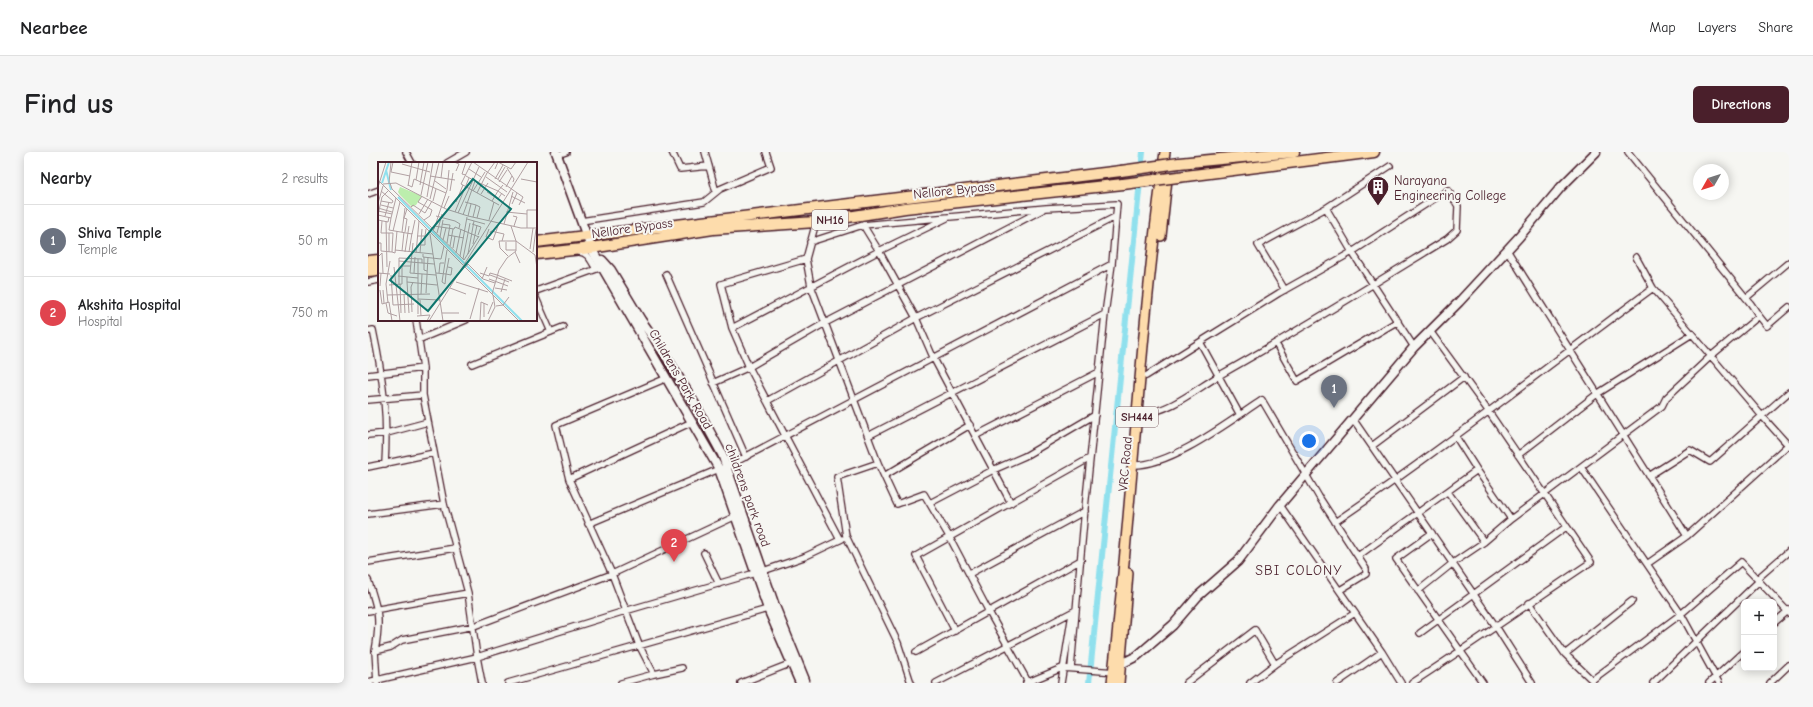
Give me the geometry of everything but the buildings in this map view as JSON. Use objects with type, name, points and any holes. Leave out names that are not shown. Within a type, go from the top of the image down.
[{"type":"highway","name":"Nellore Bypass","points":[[537,242],[1179,163],[1294,152]]},
{"type":"highway","name":"Nellore Bypass","points":[[537,254],[591,248],[713,229],[816,222],[905,208],[1123,184],[1374,152]]},
{"type":"highway","points":[[368,261],[378,260]]},
{"type":"highway","points":[[368,271],[378,270]]},
{"type":"main road","name":"SH444","points":[[1135,465],[1159,195],[1165,152]]},
{"type":"main road","name":"VRC Road","points":[[1119,683],[1118,669],[1135,465],[1142,414],[1170,152]]},
{"type":"main road","name":"SH444","points":[[1112,683],[1118,669]]},
{"type":"street","points":[[406,152],[411,162]]},
{"type":"street","points":[[449,162],[466,152]]},
{"type":"street","points":[[557,154],[566,152]]},
{"type":"street","points":[[672,152],[680,169],[709,166]]},
{"type":"street","points":[[705,152],[716,192]]},
{"type":"street","points":[[581,222],[704,202],[720,189],[771,167],[766,152]]},
{"type":"street","points":[[816,222],[806,259],[811,286],[878,463],[897,504],[924,494],[950,538],[1027,682],[1062,668],[1102,670],[1118,669],[1137,656],[1173,625],[1198,596],[1238,561],[1280,505],[1414,347],[1459,302],[1507,250],[1561,187],[1596,152]]},
{"type":"street","points":[[1628,152],[1767,326],[1789,307]]},
{"type":"street","name":"childrens park road","points":[[557,154],[591,248],[602,267],[695,404],[722,454],[723,468],[759,572],[772,607],[806,683]]},
{"type":"street","points":[[1285,290],[1258,245],[1326,208],[1390,166]]},
{"type":"street","points":[[368,194],[378,190]]},
{"type":"street","points":[[1142,414],[1156,413],[1276,344],[1447,239],[1457,230],[1458,206],[1448,190],[1352,252],[1285,290],[1146,376]]},
{"type":"street","points":[[810,242],[863,225],[1046,208],[1116,204],[1112,264],[1105,314],[1081,560],[1074,612],[1062,668],[1061,683]]},
{"type":"street","points":[[713,383],[750,367],[825,323],[1046,208]]},
{"type":"street","points":[[1326,208],[1352,252],[1414,347]]},
{"type":"street","points":[[732,328],[879,251],[950,217]]},
{"type":"street","points":[[767,401],[916,318],[1115,217]]},
{"type":"street","points":[[863,225],[916,318],[933,357],[1011,503]]},
{"type":"street","points":[[1507,250],[1687,536]]},
{"type":"street","points":[[537,259],[569,252],[583,252],[602,267]]},
{"type":"street","points":[[1636,257],[1653,288],[1762,416],[1789,445],[1687,536],[1647,564]]},
{"type":"street","points":[[806,259],[721,284],[732,328],[750,367],[840,540]]},
{"type":"street","points":[[1746,298],[1789,262]]},
{"type":"street","points":[[588,524],[746,457],[853,399],[1112,264]]},
{"type":"street","points":[[537,291],[602,267]]},
{"type":"street","name":"Childrens Park Road","points":[[602,267],[692,422],[723,468],[736,516],[759,572]]},
{"type":"street","points":[[666,274],[746,457]]},
{"type":"street","points":[[368,282],[378,280]]},
{"type":"street","points":[[1335,522],[1396,481],[1456,437],[1569,349],[1653,288]]},
{"type":"street","points":[[537,300],[551,332]]},
{"type":"street","points":[[868,436],[1105,314]]},
{"type":"street","points":[[1418,591],[1662,406],[1666,398],[1711,356],[1759,316]]},
{"type":"street","points":[[416,321],[422,368],[423,395],[444,504],[468,592],[482,683]]},
{"type":"street","points":[[418,340],[464,321]]},
{"type":"street","points":[[1276,344],[1297,381],[1398,321]]},
{"type":"street","points":[[472,364],[563,327]]},
{"type":"street","points":[[368,331],[372,330],[382,374],[387,433],[385,464]]},
{"type":"street","points":[[1412,683],[1497,628],[1529,603],[1590,562],[1489,412],[1430,331]]},
{"type":"street","points":[[1518,456],[1597,394],[1692,334]]},
{"type":"street","points":[[1200,342],[1240,415]]},
{"type":"street","points":[[368,376],[422,368]]},
{"type":"street","points":[[975,436],[1099,372]]},
{"type":"street","points":[[1372,446],[1464,377]]},
{"type":"street","points":[[654,674],[639,645],[612,574],[588,524],[569,479],[556,425],[667,378]]},
{"type":"street","points":[[1649,476],[1690,450],[1710,462],[1789,392]]},
{"type":"street","points":[[368,400],[423,395]]},
{"type":"street","points":[[1135,465],[1147,465],[1182,451],[1262,400],[1335,522],[1366,569],[1366,574],[1340,590]]},
{"type":"street","points":[[930,503],[993,470],[1025,456],[1095,415]]},
{"type":"street","points":[[1353,419],[1453,563],[1532,683]]},
{"type":"street","points":[[368,435],[387,433],[428,422]]},
{"type":"street","points":[[569,479],[692,422]]},
{"type":"street","points":[[884,476],[970,425]]},
{"type":"street","points":[[1456,437],[1511,519]]},
{"type":"street","points":[[368,467],[434,453]]},
{"type":"street","points":[[955,631],[916,556],[1090,458]]},
{"type":"street","points":[[878,463],[837,477],[846,536],[898,643],[911,683]]},
{"type":"street","points":[[1581,467],[1681,614],[1719,683]]},
{"type":"street","points":[[1358,556],[1477,470]]},
{"type":"street","points":[[1448,492],[1484,542]]},
{"type":"street","points":[[368,514],[444,504]]},
{"type":"street","points":[[1280,505],[1340,590],[1401,683]]},
{"type":"street","points":[[969,574],[1085,511]]},
{"type":"street","points":[[375,651],[391,647],[402,640],[474,626],[612,574],[736,516]]},
{"type":"street","points":[[1420,633],[1566,527]]},
{"type":"street","points":[[1432,533],[1396,559],[1483,683]]},
{"type":"street","points":[[368,682],[377,682],[477,656],[759,572],[804,557],[846,536]]},
{"type":"street","points":[[368,562],[455,548]]},
{"type":"street","points":[[1653,683],[1789,551]]},
{"type":"street","points":[[704,553],[719,584]]},
{"type":"street","points":[[916,652],[1081,560]]},
{"type":"street","points":[[1529,603],[1565,654],[1593,682],[1681,614],[1741,562],[1788,611],[1777,620]]},
{"type":"street","points":[[368,580],[378,610],[379,629],[375,651],[377,682]]},
{"type":"street","points":[[368,611],[468,592]]},
{"type":"street","points":[[1565,654],[1632,601]]},
{"type":"street","points":[[508,683],[772,607],[800,683]]},
{"type":"street","points":[[1071,668],[1074,612]]},
{"type":"street","points":[[936,683],[1074,612]]},
{"type":"street","points":[[1250,683],[1275,664],[1355,613]]},
{"type":"street","points":[[1186,683],[1255,630],[1275,664]]},
{"type":"street","points":[[1337,683],[1382,652]]},
{"type":"street","points":[[1709,683],[1741,653]]},
{"type":"street","points":[[741,683],[792,663]]},
{"type":"street","points":[[1770,683],[1789,665]]},
{"type":"street","points":[[621,683],[682,668]]},
{"type":"waterway","points":[[1089,683],[1143,152]]},
{"type":"place","name":"Narayana Engineering College","points":[[1378,206]]},
{"type":"place","name":"Shiva Temple","points":[[1334,408]]},
{"type":"place","name":"Akshita Hospital","points":[[674,562]]},
{"type":"district","name":"SBI COLONY","points":[[1299,570]]}]
